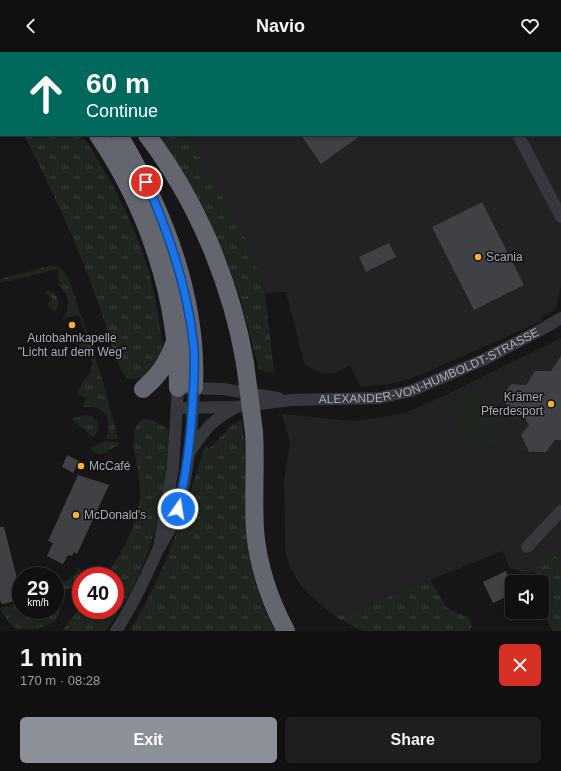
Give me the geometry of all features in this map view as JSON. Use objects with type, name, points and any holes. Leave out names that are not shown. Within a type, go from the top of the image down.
[{"type":"highway","points":[[99,136],[126,182],[158,259],[167,292],[178,370],[186,387]]},
{"type":"highway","points":[[120,136],[139,169],[155,203],[178,267],[191,326],[194,348],[186,387]]},
{"type":"highway","points":[[148,136],[172,171],[187,198],[217,260],[237,325],[245,363],[254,432],[255,521],[257,547],[268,594],[286,631]]},
{"type":"highway","points":[[143,389],[161,371],[169,356],[174,341]]},
{"type":"street","points":[[519,136],[561,217]]},
{"type":"street","name":"ALEXANDER-VON-HUMBOLDT-STRASSE","points":[[177,408],[236,407],[292,400],[379,398],[411,391],[485,359],[561,318]]},
{"type":"street","name":"ALEXANDER-VON-HUMBOLDT-STRASSE","points":[[186,387],[223,389],[292,400]]},
{"type":"street","points":[[159,548],[173,468],[177,408],[186,387]]},
{"type":"street","points":[[116,631],[132,607],[159,548],[168,534],[174,520],[182,490],[193,408],[186,387]]},
{"type":"street","points":[[188,454],[208,426],[220,416],[236,407]]},
{"type":"street","points":[[527,547],[561,510]]},
{"type":"shaded area","points":[[188,136],[561,136],[561,286],[555,310],[541,317],[542,321],[418,376],[391,384],[361,387],[350,366],[335,373],[326,374],[308,367],[304,362],[286,292],[265,293],[247,242]]},
{"type":"shaded area","points":[[561,338],[561,631],[552,631],[546,619],[549,619],[549,575],[535,575],[535,572],[526,574],[509,567],[503,551],[336,617],[301,586],[288,563],[285,548],[284,482],[290,442],[282,414],[353,421],[405,413],[448,394]]},
{"type":"green space","points":[[24,136],[83,136],[109,178],[120,200],[131,223],[148,270],[159,319],[162,344],[160,359],[144,378],[129,379],[120,369],[88,275],[47,181]]},
{"type":"green space","points":[[159,136],[188,136],[247,242],[265,293],[274,373],[259,369],[240,297],[227,261],[198,197]]},
{"type":"green space","points":[[49,266],[56,266],[62,269],[71,286],[110,406],[118,439],[106,439],[108,432],[108,419],[105,414],[102,410],[91,406],[83,407],[86,398],[77,394],[82,383],[90,373],[92,362],[88,352],[84,348],[79,345],[68,343],[87,338],[79,315],[62,319],[67,310],[68,300],[67,295],[61,287],[56,284],[60,283],[57,269],[0,283],[0,279]]},
{"type":"green space","points":[[48,291],[57,296],[59,302],[55,312],[47,305],[52,298],[44,292]]},
{"type":"green space","points":[[478,388],[501,440],[471,452],[451,401]]},
{"type":"green space","points":[[87,415],[94,418],[98,424],[98,430],[93,437],[71,419]]},
{"type":"green space","points":[[144,419],[152,420],[167,428],[169,447],[168,467],[160,511],[151,542],[140,572],[124,603],[124,567],[112,567],[130,535],[138,512],[140,488],[133,442],[135,442],[134,435],[137,426]]},
{"type":"green space","points":[[242,419],[245,456],[247,534],[250,559],[260,596],[275,631],[129,631],[142,610],[164,565],[182,517],[205,446],[209,449],[231,426]]},
{"type":"green space","points":[[103,442],[120,442],[120,444],[101,454],[96,453],[91,448]]},
{"type":"green space","points":[[552,548],[561,567],[561,631],[552,631],[547,619],[549,619],[549,575],[535,575],[535,572],[544,565]]},
{"type":"green space","points":[[72,576],[72,588],[64,589],[64,581]]},
{"type":"green space","points":[[430,580],[447,608],[468,617],[472,626],[469,631],[363,631],[336,617]]},
{"type":"green space","points":[[12,605],[12,619],[56,619],[50,624],[43,627],[29,629],[15,628],[8,621],[0,608]]},
{"type":"green space","points":[[72,618],[114,619],[106,631],[62,631]]},
{"type":"building","points":[[302,136],[360,136],[321,164]]},
{"type":"building","points":[[482,202],[524,285],[474,310],[432,227]]},
{"type":"building","points":[[389,243],[396,257],[366,272],[359,257]]},
{"type":"building","points":[[561,356],[561,440],[555,440],[546,452],[529,452],[521,435],[529,425],[522,413],[509,411],[503,396],[511,384],[526,385],[535,371],[551,371]]},
{"type":"building","points":[[67,455],[79,461],[73,473],[62,467]]},
{"type":"building","points":[[78,475],[109,485],[77,554],[74,552],[72,556],[68,555],[63,564],[47,556],[53,543],[48,541]]},
{"type":"building","points":[[0,527],[4,527],[14,567],[12,567],[12,602],[2,604],[0,600]]},
{"type":"building","points":[[506,571],[508,575],[505,575],[505,597],[493,603],[483,582]]},
{"type":"place","name":"Scania","points":[[478,257]]},
{"type":"place","name":"Autobahnkapelle \"Licht auf dem Weg\"","points":[[72,325]]},
{"type":"place","name":"Krämer Pferdesport","points":[[551,404]]},
{"type":"place","name":"McCafé","points":[[81,466]]},
{"type":"place","name":"McDonald's","points":[[76,515]]},
{"type":"route","points":[[146,182],[160,214],[178,267],[189,315],[194,348],[192,428],[178,509]]}]
